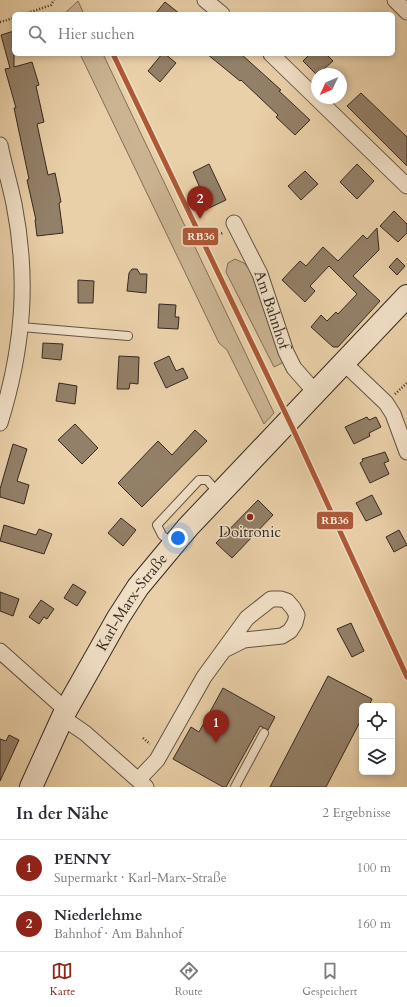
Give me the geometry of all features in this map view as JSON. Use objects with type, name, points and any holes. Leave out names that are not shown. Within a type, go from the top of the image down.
[{"type":"street","points":[[205,0],[220,12]]},
{"type":"street","points":[[395,0],[407,12]]},
{"type":"street","points":[[273,56],[407,186]]},
{"type":"street","points":[[0,145],[2,162],[14,205],[21,258],[23,292],[21,327],[9,394],[0,423]]},
{"type":"street","name":"Am Bahnhof","points":[[234,223],[260,274],[286,352],[294,368],[316,393]]},
{"type":"street","name":"Karl-Marx-Straße","points":[[31,787],[64,714],[118,618],[138,587],[172,544],[407,296]]},
{"type":"street","points":[[344,363],[386,403],[393,414],[407,452]]},
{"type":"street","points":[[0,652],[85,734],[143,783],[204,677],[224,650],[248,618],[270,599],[281,599],[287,601],[294,608],[297,615],[295,623],[290,631],[282,636],[244,640],[224,650]]},
{"type":"lane","points":[[21,327],[128,336]]},
{"type":"lane","points":[[235,787],[264,733]]},
{"type":"path","points":[[31,12],[51,5],[54,0]]},
{"type":"path","points":[[0,22],[12,19]]},
{"type":"shaded area","points":[[78,1],[83,12],[66,12]]},
{"type":"shaded area","points":[[81,56],[104,56],[274,413],[264,424],[227,350],[219,343]]},
{"type":"shaded area","points":[[235,259],[244,263],[254,275],[284,362],[274,367],[226,272],[228,263]]},
{"type":"building","points":[[165,2],[178,12],[157,12]]},
{"type":"building","points":[[12,32],[12,56],[14,56],[14,67],[32,62],[39,85],[36,86],[44,122],[37,124],[48,175],[55,173],[61,202],[59,203],[63,233],[37,236],[36,220],[27,180],[29,179],[14,108],[16,108],[5,69],[10,68],[1,35]]},
{"type":"building","points":[[160,56],[167,56],[176,63],[160,82],[148,71]]},
{"type":"building","points":[[209,56],[243,56],[281,90],[279,91],[310,120],[295,135],[276,117],[278,115],[241,80],[240,81]]},
{"type":"building","points":[[308,56],[328,56],[333,61],[325,68],[311,69],[303,61]]},
{"type":"building","points":[[361,93],[407,137],[407,166],[347,106]]},
{"type":"building","points":[[209,164],[226,200],[209,208],[193,172]]},
{"type":"building","points":[[357,164],[374,181],[357,199],[340,182]]},
{"type":"building","points":[[305,171],[318,184],[301,200],[288,186]]},
{"type":"building","points":[[394,211],[407,224],[407,233],[398,242],[380,226]]},
{"type":"building","points":[[377,228],[379,250],[353,276],[380,301],[338,347],[333,347],[311,327],[321,315],[327,321],[336,312],[338,314],[357,294],[329,266],[310,286],[315,291],[305,302],[282,280],[300,261],[306,266],[323,247],[338,261],[363,235],[367,239]]},
{"type":"building","points":[[397,258],[405,266],[397,275],[389,267]]},
{"type":"building","points":[[132,269],[137,269],[140,274],[147,274],[146,293],[127,291],[129,273]]},
{"type":"building","points":[[78,280],[94,281],[93,303],[78,303]]},
{"type":"building","points":[[159,304],[176,305],[175,317],[179,317],[178,329],[158,328]]},
{"type":"building","points":[[43,343],[63,344],[61,360],[42,358]]},
{"type":"building","points":[[119,356],[139,357],[138,384],[130,383],[129,389],[117,389]]},
{"type":"building","points":[[169,356],[176,371],[183,368],[188,378],[166,388],[154,363]]},
{"type":"building","points":[[59,383],[77,386],[75,404],[56,401]]},
{"type":"building","points":[[367,417],[369,420],[376,417],[381,427],[369,433],[370,436],[354,444],[345,427]]},
{"type":"building","points":[[75,424],[98,448],[82,464],[58,440]]},
{"type":"building","points":[[195,430],[207,441],[142,507],[118,483],[158,441],[172,455]]},
{"type":"building","points":[[13,444],[27,449],[17,481],[29,485],[24,504],[0,497],[0,489]]},
{"type":"building","points":[[385,452],[389,461],[384,463],[389,474],[370,483],[360,463],[363,461],[362,459]]},
{"type":"building","points":[[372,495],[382,514],[366,521],[356,503]]},
{"type":"building","points":[[258,500],[273,515],[232,558],[216,543]]},
{"type":"building","points":[[121,518],[136,530],[123,546],[108,533]]},
{"type":"building","points":[[4,525],[36,535],[39,529],[52,534],[44,554],[0,541]]},
{"type":"building","points":[[399,530],[407,545],[394,552],[386,537]]},
{"type":"building","points":[[73,584],[86,592],[77,606],[64,598]]},
{"type":"building","points":[[0,592],[19,599],[13,616],[0,611]]},
{"type":"building","points":[[41,600],[54,609],[47,619],[44,617],[39,624],[29,617]]},
{"type":"building","points":[[351,623],[364,651],[352,657],[337,629]]},
{"type":"building","points":[[328,676],[372,699],[370,703],[359,703],[359,724],[326,787],[270,787]]},
{"type":"building","points":[[223,688],[275,717],[268,730],[260,726],[226,787],[223,787],[173,759],[191,727],[199,732]]},
{"type":"building","points":[[9,735],[19,740],[0,781],[0,739],[6,741]]},
{"type":"transit line","name":"RB36","points":[[114,56],[293,429],[407,677]]},
{"type":"place","name":"Niederlehme","points":[[200,219]]},
{"type":"place","name":"Doitronic","points":[[250,517]]},
{"type":"place","name":"PENNY","points":[[216,743]]}]
